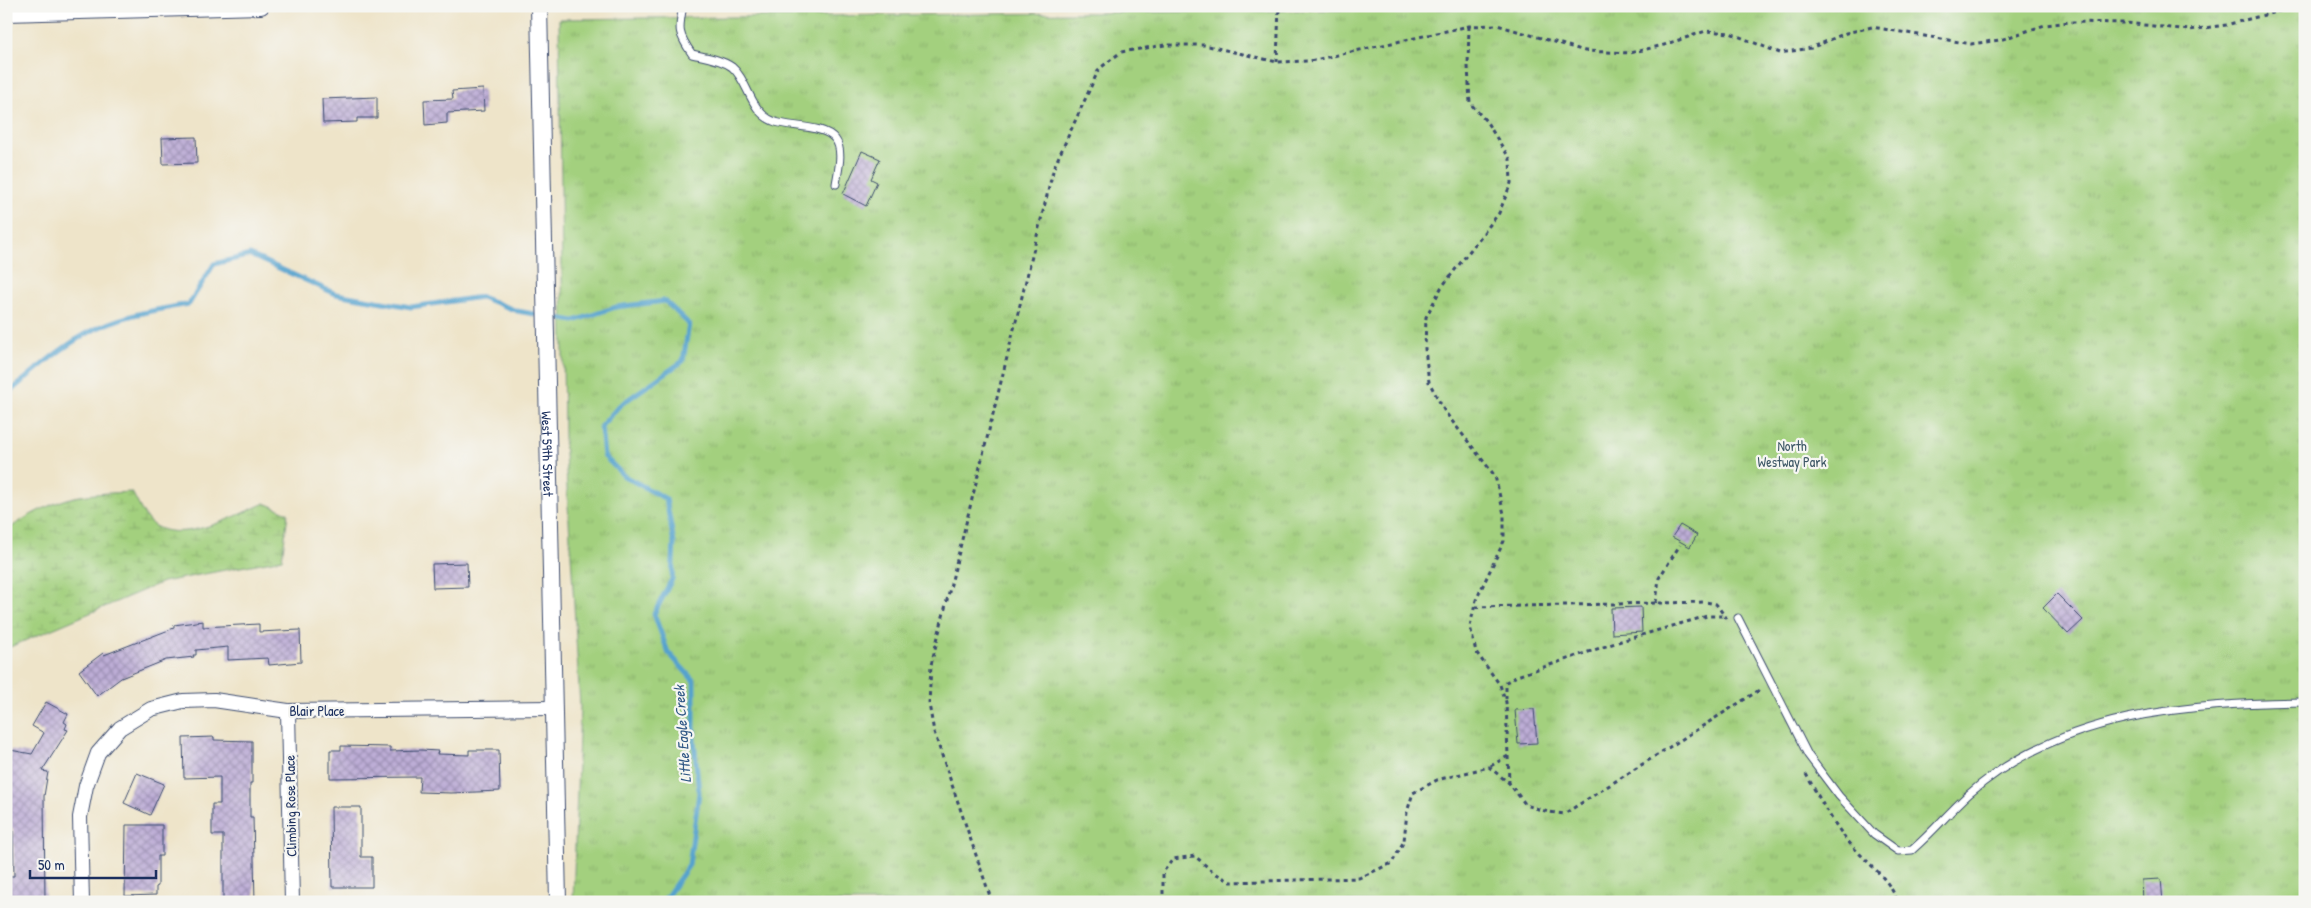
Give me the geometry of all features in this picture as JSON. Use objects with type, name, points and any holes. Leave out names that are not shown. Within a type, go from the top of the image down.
[{"type":"street","points":[[6,13],[94,8],[261,6]]},
{"type":"street","name":"West 59th Street","points":[[539,6],[558,902]]},
{"type":"street","name":"Blair Place","points":[[82,902],[80,816],[86,786],[98,753],[120,728],[150,709],[183,701],[214,700],[288,711],[554,708]]},
{"type":"street","name":"Climbing Rose Place","points":[[288,711],[292,902]]},
{"type":"lane","points":[[683,6],[679,26],[680,38],[692,54],[718,60],[733,68],[759,110],[773,121],[826,133],[835,139],[840,151],[836,184]]},
{"type":"lane","points":[[1738,618],[1808,754],[1839,796],[1861,820],[1874,834],[1898,851],[1912,850],[1970,794],[2014,762],[2070,735],[2102,724],[2162,710],[2234,703],[2305,702]]},
{"type":"path","points":[[1277,62],[1279,6]]},
{"type":"path","points":[[992,902],[934,732],[930,704],[931,665],[1054,167],[1099,69],[1120,52],[1165,45],[1204,45],[1277,62],[1310,61],[1469,26],[1497,25],[1585,51],[1630,53],[1664,45],[1706,31],[1730,33],[1780,53],[1811,48],[1846,33],[1872,27],[1971,44],[2000,40],[2045,25],[2070,22],[2126,23],[2190,30],[2226,25],[2290,8],[2305,8]]},
{"type":"path","points":[[1469,26],[1468,66],[1470,103],[1486,121],[1510,159],[1511,183],[1499,213],[1441,288],[1426,317],[1425,349],[1428,382],[1445,412],[1495,476],[1504,514],[1504,541],[1475,607],[1470,626],[1476,652],[1500,685],[1506,702]]},
{"type":"path","points":[[1656,603],[1659,578],[1680,545]]},
{"type":"path","points":[[1475,607],[1706,602],[1716,604],[1729,624]]},
{"type":"path","points":[[1509,783],[1506,682],[1517,676],[1621,641],[1707,616],[1725,616]]},
{"type":"path","points":[[1757,680],[1765,696]]},
{"type":"path","points":[[1489,767],[1509,783],[1526,806],[1564,814],[1761,688]]},
{"type":"path","points":[[1163,902],[1163,872],[1172,859],[1195,856],[1213,872],[1230,882],[1359,878],[1392,862],[1404,842],[1407,812],[1412,793],[1437,780],[1489,767],[1508,756]]},
{"type":"path","points":[[1802,768],[1846,838],[1869,865],[1886,879],[1898,902]]},
{"type":"green space","name":"North Westway Park","points":[[1685,6],[2305,6],[2305,902],[573,902],[580,706],[564,437],[559,19]]},
{"type":"green space","points":[[132,492],[147,519],[158,528],[172,531],[188,531],[222,522],[265,503],[288,513],[282,559],[163,582],[10,647],[6,641],[6,532],[21,520],[62,501],[86,495]]},
{"type":"building","points":[[483,89],[484,111],[447,113],[447,123],[425,125],[424,100],[453,99],[452,91]]},
{"type":"building","points":[[377,97],[377,118],[357,118],[357,122],[323,123],[322,99]]},
{"type":"building","points":[[196,137],[197,163],[163,164],[162,138]]},
{"type":"building","points":[[862,151],[880,159],[871,179],[877,182],[866,206],[843,194]]},
{"type":"building","points":[[1680,525],[1697,535],[1690,547],[1672,537]]},
{"type":"building","points":[[467,563],[468,587],[433,588],[432,564]]},
{"type":"building","points":[[2057,594],[2083,620],[2068,634],[2043,608]]},
{"type":"building","points":[[1641,607],[1642,632],[1612,634],[1611,608]]},
{"type":"building","points":[[203,621],[203,627],[259,624],[259,632],[300,630],[301,662],[269,665],[268,658],[228,660],[228,647],[196,650],[196,655],[193,655],[194,657],[166,660],[121,678],[97,696],[79,671],[103,653],[104,655],[174,628],[174,625]]},
{"type":"building","points":[[46,702],[68,714],[64,722],[67,724],[65,729],[68,730],[42,771],[48,772],[44,796],[45,902],[8,902],[7,876],[14,876],[13,828],[6,829],[6,770],[10,750],[32,754],[44,733],[32,726]]},
{"type":"building","points":[[1534,709],[1537,743],[1518,744],[1515,710]]},
{"type":"building","points":[[214,737],[214,740],[252,741],[250,817],[253,817],[255,902],[223,902],[223,835],[212,835],[212,804],[220,804],[220,777],[184,778],[183,738]]},
{"type":"building","points":[[341,746],[390,747],[390,751],[421,750],[438,751],[437,754],[469,755],[469,750],[499,750],[500,791],[419,792],[420,777],[330,778],[330,750],[341,750]]},
{"type":"building","points":[[137,773],[164,784],[150,815],[124,803]]},
{"type":"building","points":[[331,807],[361,807],[361,857],[372,857],[372,887],[332,887]]},
{"type":"building","points":[[126,825],[162,825],[162,856],[158,856],[158,886],[156,887],[156,895],[125,896]]},
{"type":"building","points":[[2161,879],[2163,902],[2143,902],[2142,880]]},
{"type":"waterway","name":"Little Eagle Creek","points":[[6,395],[75,340],[123,318],[189,304],[214,264],[250,255],[336,294],[411,307],[481,297],[517,311],[574,321],[616,307],[665,301],[689,324],[683,361],[620,405],[601,426],[604,456],[624,476],[666,499],[674,543],[672,579],[654,614],[668,652],[694,681],[694,740],[699,793],[689,865],[663,902]]}]
